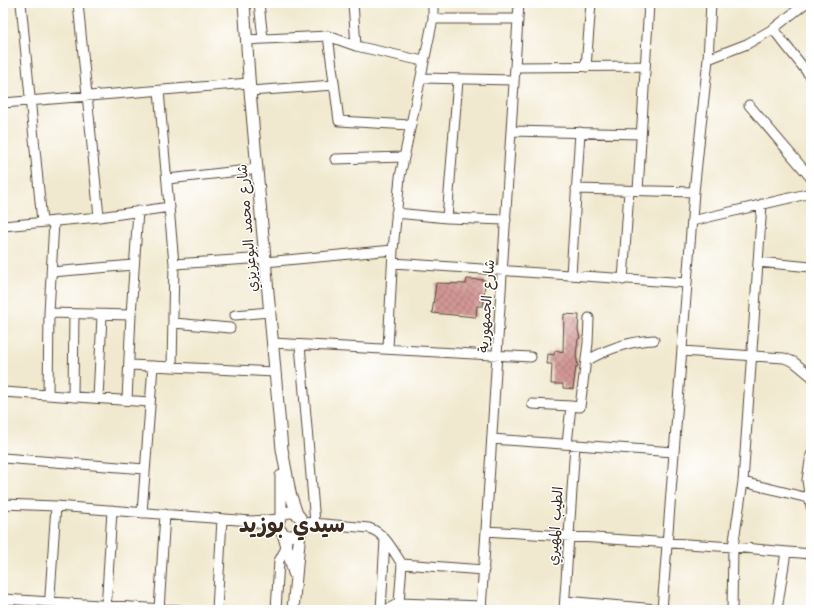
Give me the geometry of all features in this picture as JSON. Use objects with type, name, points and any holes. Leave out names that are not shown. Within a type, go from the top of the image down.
[{"type":"main road","name":"شارع محمد البوعزيزي","points":[[244,3],[282,449],[290,493],[300,522]]},
{"type":"main road","name":"شارع محمد البوعزيزي","points":[[282,449],[281,524],[296,579]]},
{"type":"main road","points":[[288,512],[300,522],[292,536],[281,524],[288,512]]},
{"type":"main road","points":[[293,610],[300,522]]},
{"type":"street","points":[[21,3],[42,222]]},
{"type":"street","points":[[78,3],[99,217]]},
{"type":"street","points":[[260,3],[263,39]]},
{"type":"street","points":[[353,3],[356,46]]},
{"type":"street","points":[[388,348],[396,213],[410,125],[433,19],[433,3]]},
{"type":"street","name":"شارع الجمهورية","points":[[481,608],[519,3]]},
{"type":"street","points":[[586,67],[591,3]]},
{"type":"street","points":[[623,280],[641,134],[649,3]]},
{"type":"street","points":[[564,606],[664,610],[667,543],[694,192],[708,59],[711,3]]},
{"type":"street","points":[[708,59],[747,44],[773,29],[806,3]]},
{"type":"street","points":[[433,19],[518,19]]},
{"type":"street","points":[[773,29],[811,77]]},
{"type":"street","points":[[246,40],[328,36],[345,40],[356,46],[423,61]]},
{"type":"street","points":[[328,36],[339,121],[410,125]]},
{"type":"street","points":[[515,67],[645,66]]},
{"type":"street","points":[[421,78],[458,80],[514,80]]},
{"type":"street","points":[[447,218],[458,80]]},
{"type":"street","points":[[3,103],[159,91],[334,85]]},
{"type":"street","points":[[159,91],[168,179],[174,264],[172,367]]},
{"type":"street","points":[[749,105],[811,178]]},
{"type":"street","points":[[511,131],[641,134]]},
{"type":"street","points":[[571,275],[580,132]]},
{"type":"street","points":[[335,159],[404,157]]},
{"type":"street","points":[[168,179],[257,169]]},
{"type":"street","points":[[576,189],[694,192]]},
{"type":"street","points":[[692,220],[811,193]]},
{"type":"street","points":[[732,610],[733,547],[742,482],[762,204]]},
{"type":"street","points":[[3,226],[99,217],[170,207]]},
{"type":"street","points":[[127,400],[130,365],[130,315],[138,211]]},
{"type":"street","points":[[396,213],[447,218],[506,220]]},
{"type":"street","points":[[48,395],[49,313],[54,221]]},
{"type":"street","points":[[174,264],[265,260],[393,250]]},
{"type":"street","points":[[758,262],[811,267]]},
{"type":"street","points":[[393,263],[687,284]]},
{"type":"street","points":[[52,272],[134,265]]},
{"type":"street","points":[[235,315],[270,312]]},
{"type":"street","points":[[49,313],[102,316],[130,315]]},
{"type":"street","points":[[73,397],[74,314]]},
{"type":"street","points":[[98,398],[102,316]]},
{"type":"street","points":[[532,404],[580,407],[586,361],[589,318]]},
{"type":"street","points":[[174,323],[230,328]]},
{"type":"street","points":[[586,361],[600,353],[619,346],[654,340]]},
{"type":"street","points":[[272,343],[388,348],[531,357]]},
{"type":"street","points":[[300,344],[315,523]]},
{"type":"street","points":[[682,351],[789,360],[799,365],[811,376]]},
{"type":"street","points":[[130,365],[275,372]]},
{"type":"street","points":[[142,513],[153,366]]},
{"type":"street","points":[[3,392],[150,402]]},
{"type":"street","name":"الطيب المهيري","points":[[564,606],[569,537],[571,406]]},
{"type":"street","points":[[492,439],[674,452]]},
{"type":"street","points":[[742,482],[810,503],[807,480],[811,455]]},
{"type":"street","points":[[3,458],[145,469]]},
{"type":"street","points":[[3,504],[112,510],[281,524]]},
{"type":"street","points":[[50,606],[56,506]]},
{"type":"street","points":[[106,608],[112,510]]},
{"type":"street","points":[[159,609],[165,514]]},
{"type":"street","points":[[217,610],[222,519]]},
{"type":"street","points":[[300,522],[369,528],[375,530],[385,539],[402,564],[399,603]]},
{"type":"street","points":[[486,531],[733,547],[811,554]]},
{"type":"street","points":[[380,610],[385,539]]},
{"type":"street","points":[[276,610],[279,561],[287,546]]},
{"type":"street","points":[[777,610],[786,552]]},
{"type":"street","points":[[402,564],[484,570]]},
{"type":"street","points":[[3,599],[50,606],[180,610]]},
{"type":"street","points":[[386,610],[399,603],[481,608]]},
{"type":"building","points":[[467,279],[485,280],[483,306],[477,306],[476,317],[432,313],[436,283],[466,284]]},
{"type":"building","points":[[564,314],[579,315],[578,330],[580,338],[578,339],[576,355],[578,366],[576,367],[573,389],[563,388],[563,384],[551,384],[552,364],[547,364],[548,354],[554,355],[555,350],[563,352]]},
{"type":"district","name":"سيدي بوزيد","points":[[292,524]]}]
